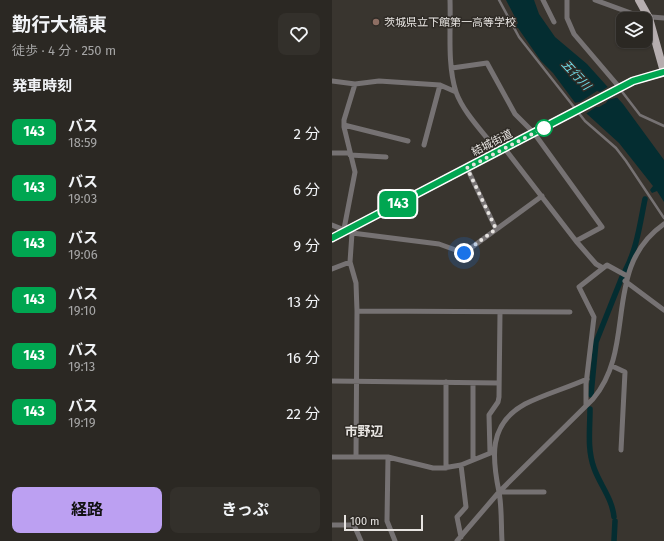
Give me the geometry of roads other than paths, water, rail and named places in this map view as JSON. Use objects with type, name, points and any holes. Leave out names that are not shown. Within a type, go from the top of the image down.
[{"type":"main road","points":[[641,2],[646,12]]},
{"type":"main road","points":[[652,29],[664,72]]},
{"type":"main road","name":"結城街道","points":[[332,238],[619,88],[642,78],[664,72]]},
{"type":"street","points":[[450,0],[452,68],[456,92],[463,106],[542,196],[576,241],[596,264],[603,268]]},
{"type":"street","points":[[543,0],[554,22]]},
{"type":"street","points":[[567,0],[567,18],[574,34],[619,88]]},
{"type":"street","points":[[594,0],[628,12]]},
{"type":"street","points":[[652,18],[664,18]]},
{"type":"street","points":[[452,68],[487,63],[515,114],[534,133],[602,227],[576,241]]},
{"type":"street","points":[[332,81],[355,84],[379,81],[440,85],[456,92]]},
{"type":"street","points":[[355,84],[344,125],[355,172],[347,231],[350,262],[356,283],[356,457]]},
{"type":"street","points":[[424,145],[440,85]]},
{"type":"street","points":[[344,125],[408,141]]},
{"type":"street","points":[[332,153],[386,157]]},
{"type":"street","points":[[467,168],[496,229]]},
{"type":"street","points":[[332,225],[347,231],[439,244],[464,253],[542,196]]},
{"type":"street","points":[[459,539],[499,492],[604,385],[612,366],[618,341],[619,319],[626,278],[643,243],[664,224]]},
{"type":"street","points":[[332,269],[350,262]]},
{"type":"street","points":[[586,405],[587,379],[594,317],[579,287],[603,268],[610,266],[664,310]]},
{"type":"street","points":[[357,311],[570,312]]},
{"type":"street","points":[[500,312],[499,400],[489,415],[488,420],[499,492],[502,541]]},
{"type":"street","points":[[612,366],[625,372],[621,450]]},
{"type":"street","points":[[492,452],[499,430],[516,410],[543,396],[587,379]]},
{"type":"street","points":[[332,381],[500,383]]},
{"type":"street","points":[[446,382],[446,468]]},
{"type":"street","points":[[472,460],[473,382]]},
{"type":"street","points":[[332,457],[388,457],[433,468],[446,468],[461,465],[492,452]]},
{"type":"street","points":[[388,457],[387,521],[395,541]]},
{"type":"street","points":[[459,539],[457,517],[466,507],[461,465]]},
{"type":"street","points":[[499,492],[544,492]]},
{"type":"street","points":[[332,524],[354,525],[361,541]]},
{"type":"lane","points":[[499,0],[519,37],[578,110],[585,121],[616,148],[641,180],[664,218]]},
{"type":"lane","points":[[619,88],[640,115],[664,126]]},
{"type":"water","name":"五行川","points":[[506,0],[534,0],[539,14],[555,37],[587,64],[623,104],[664,160],[664,202],[657,191],[652,193],[650,190],[653,186],[619,143],[576,104],[553,73],[541,61],[518,28],[516,28],[515,26],[518,23]]},
{"type":"waterway","points":[[625,271],[635,245],[645,199]]},
{"type":"waterway","points":[[591,395],[596,342],[622,277]]},
{"type":"waterway","points":[[590,409],[590,454],[596,474],[611,504],[614,517]]},
{"type":"waterway","points":[[614,541],[615,521]]},
{"type":"place","name":"茨城県立下館第一高等学校","points":[[376,22]]},
{"type":"district","name":"市野辺","points":[[364,431]]}]
